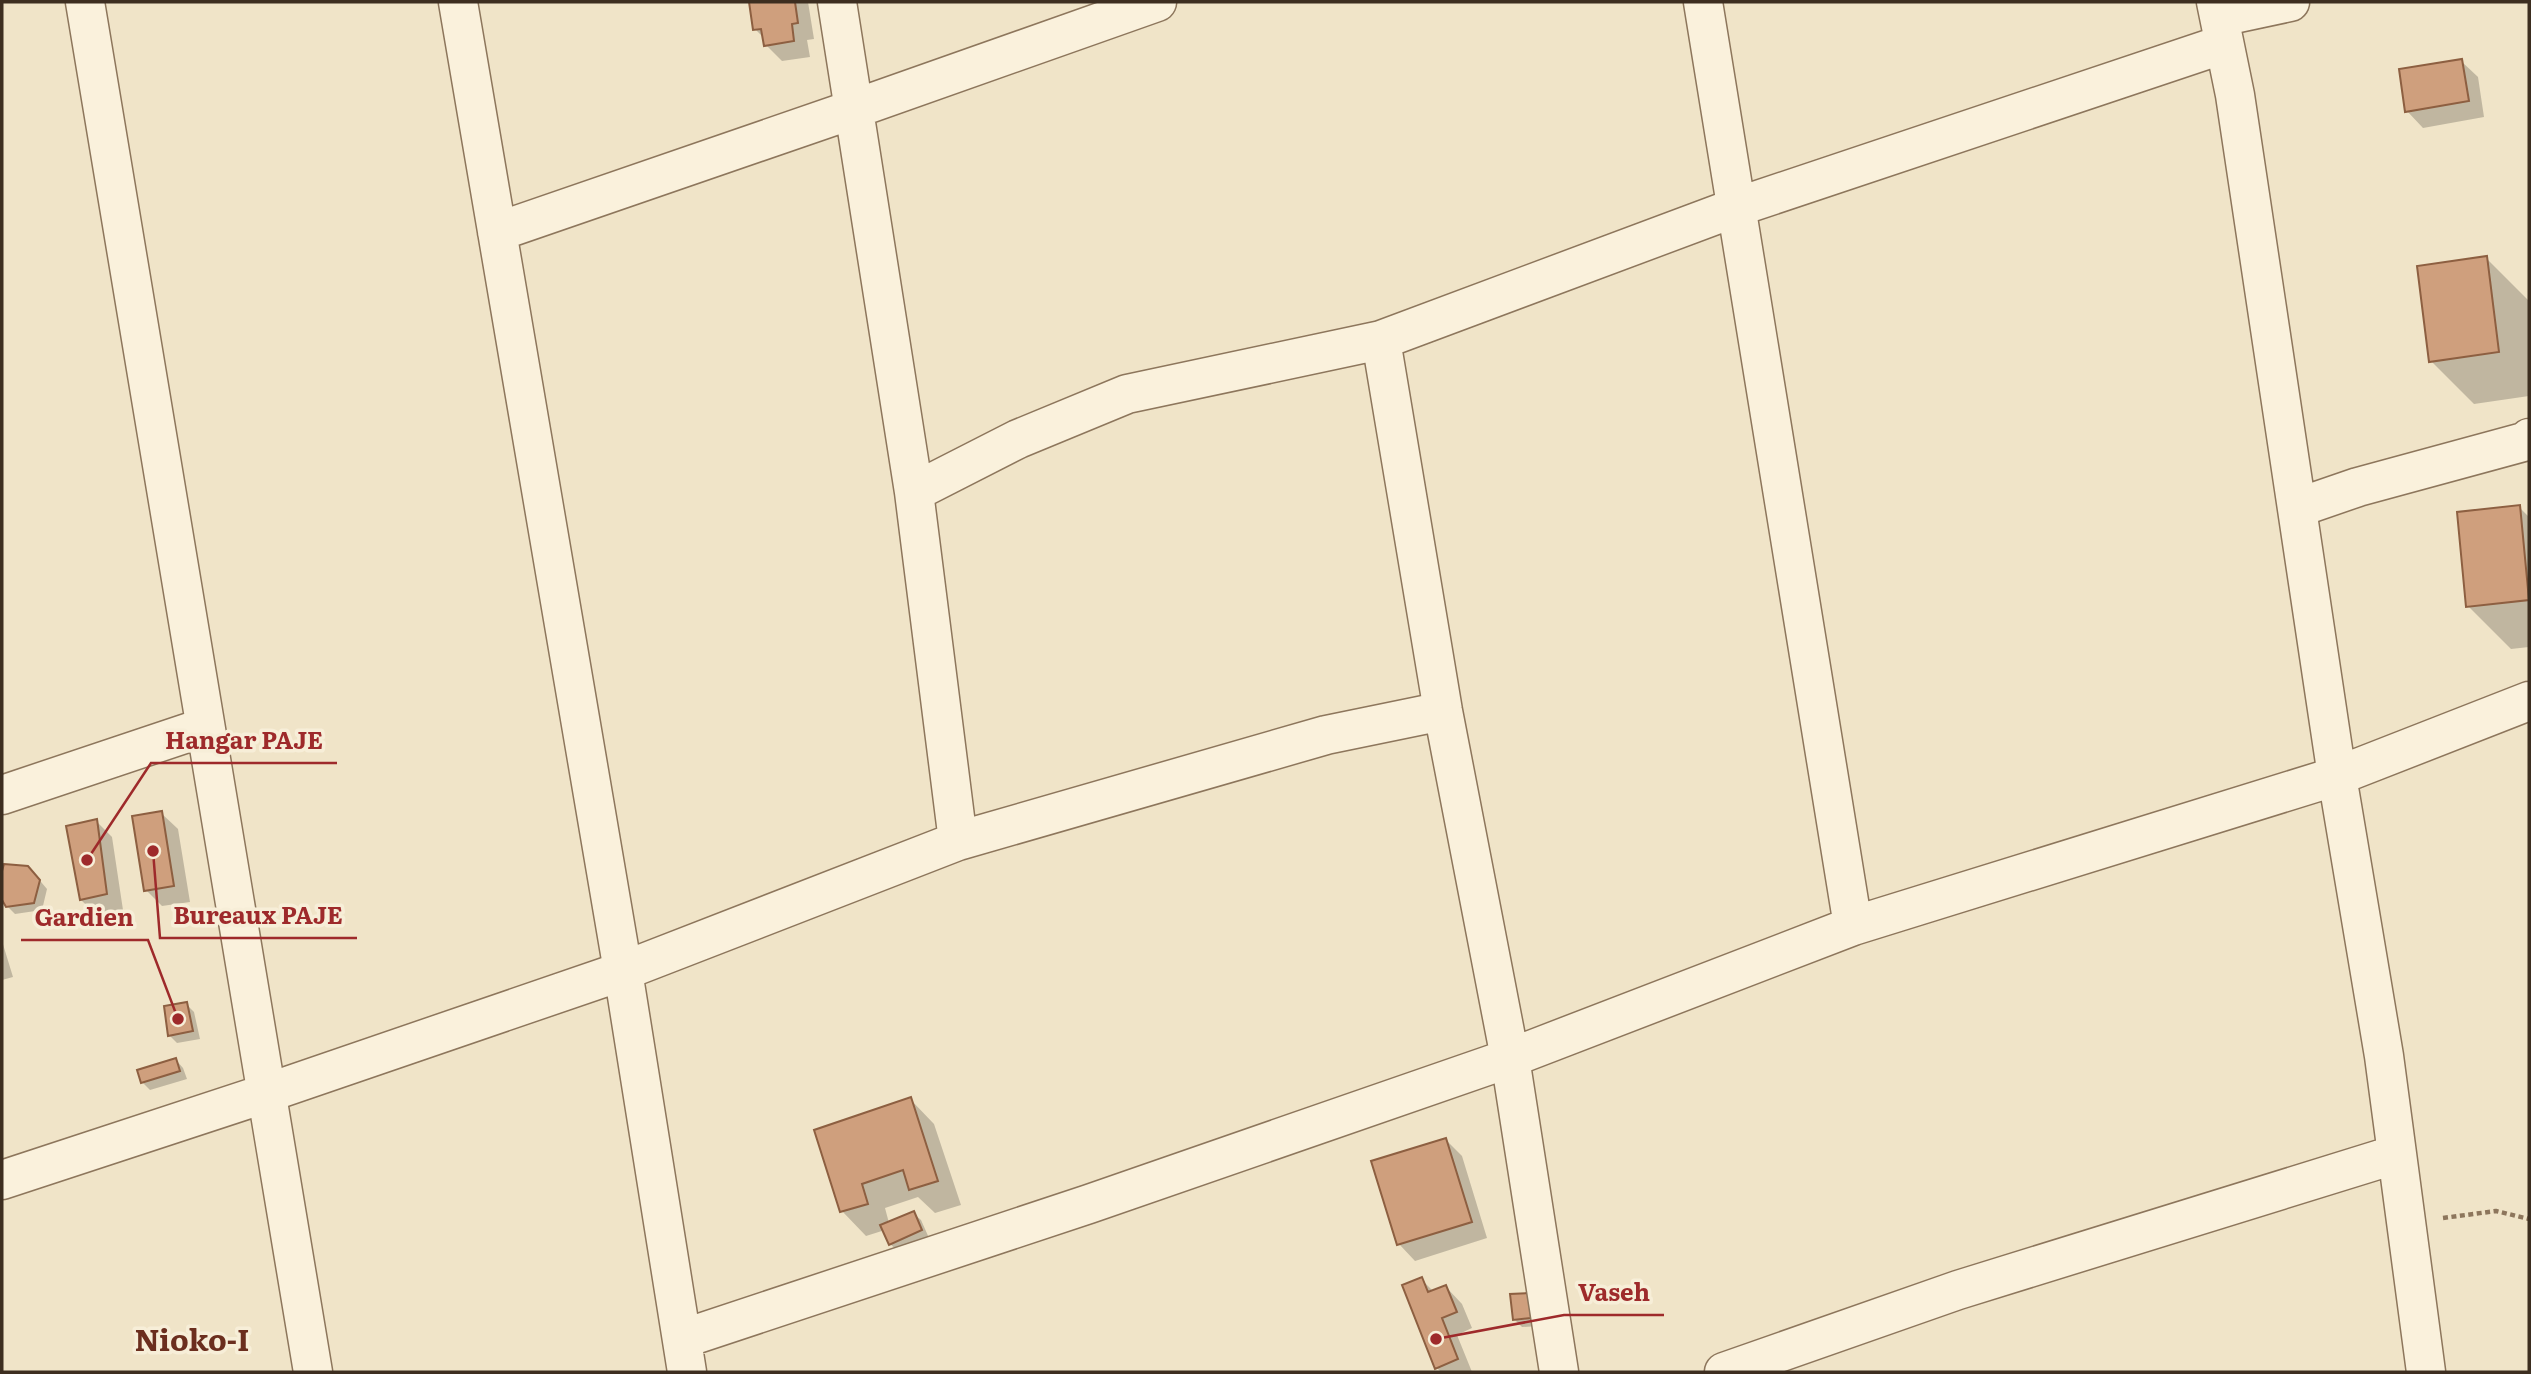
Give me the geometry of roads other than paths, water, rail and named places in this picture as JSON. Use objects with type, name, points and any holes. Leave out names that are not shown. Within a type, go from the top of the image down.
[{"type":"street","points":[[85,2],[313,1372]]},
{"type":"street","points":[[458,2],[623,971],[684,1356],[1089,1203],[1510,1058],[1853,926],[2337,776],[2529,701]]},
{"type":"street","points":[[837,2],[914,492],[958,841]]},
{"type":"street","points":[[497,232],[1157,2]]},
{"type":"street","points":[[1703,2],[1853,926]]},
{"type":"street","points":[[914,492],[1018,439],[1127,394],[1381,340],[1737,207],[2220,21],[2290,2]]},
{"type":"street","points":[[2220,21],[2235,95],[2337,776],[2382,1043],[2426,1372]]},
{"type":"street","points":[[1381,340],[1443,711],[1510,1058],[1559,1372]]},
{"type":"street","points":[[2297,508],[2358,487],[2529,441]]},
{"type":"street","points":[[2,1180],[623,971],[958,841],[1326,735],[1443,711]]},
{"type":"street","points":[[2,795],[205,727]]},
{"type":"street","points":[[1724,1372],[1958,1290],[2397,1154]]},
{"type":"place","name":"Bureaux PAJE","points":[[153,851]]},
{"type":"place","name":"Hangar PAJE","points":[[87,860]]},
{"type":"place","name":"Gardien","points":[[178,1019]]},
{"type":"place","name":"Vaseh","points":[[1436,1339]]},
{"type":"district","name":"Nioko-I","points":[[192,1341]]}]
